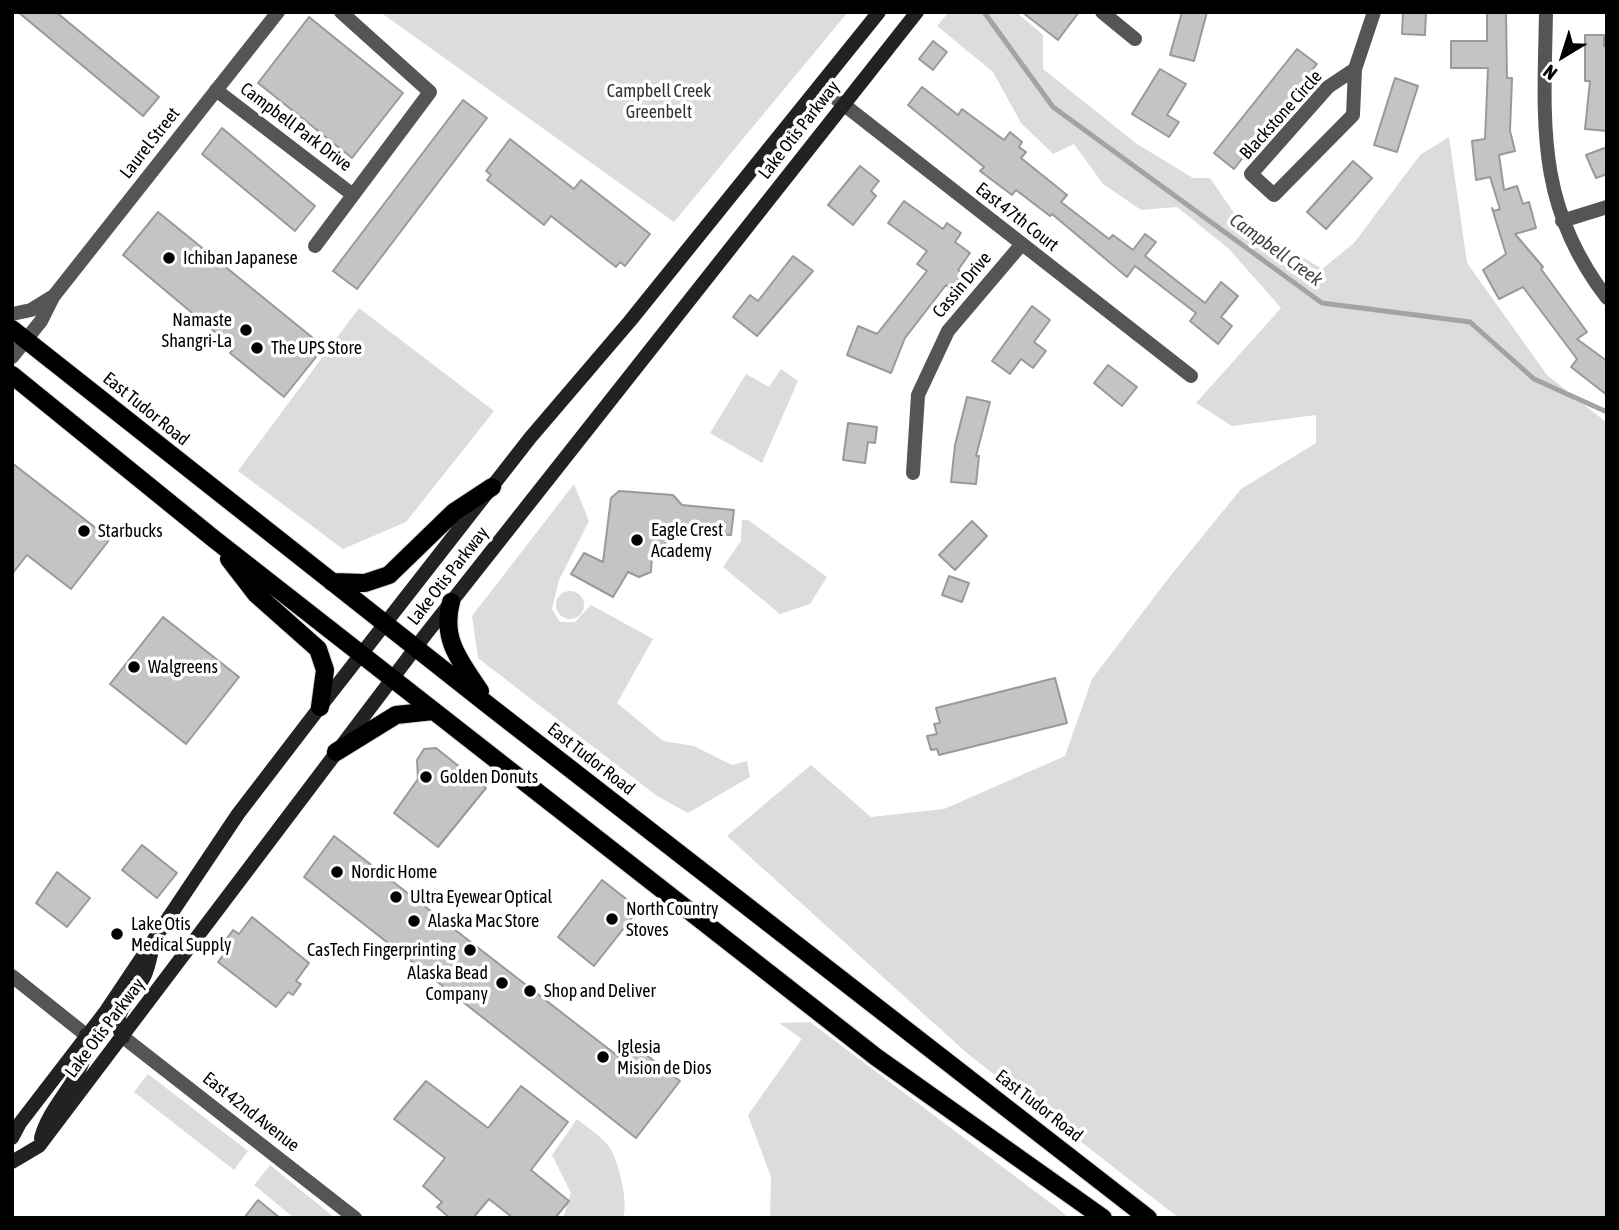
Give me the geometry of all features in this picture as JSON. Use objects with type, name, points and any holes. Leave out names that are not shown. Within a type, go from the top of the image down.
[{"type":"main road","name":"Lake Otis Parkway","points":[[12,1138],[20,1122],[153,942],[238,814],[320,707],[492,487],[879,12]]},
{"type":"main road","name":"Lake Otis Parkway","points":[[12,1162],[39,1146],[416,648],[917,12]]},
{"type":"main road","name":"East Tudor Road","points":[[19,334],[492,708],[1148,1218]]},
{"type":"main road","points":[[17,382],[361,655],[876,1057],[1102,1218]]},
{"type":"main road","points":[[332,582],[365,583],[389,575],[454,512],[492,487]]},
{"type":"main road","points":[[214,539],[256,594],[317,649],[325,670],[320,707]]},
{"type":"main road","points":[[452,602],[447,625],[450,644],[492,708]]},
{"type":"main road","points":[[336,752],[396,715],[433,710]]},
{"type":"main road","points":[[123,1037],[118,1025],[120,1012],[143,978],[153,942]]},
{"type":"main road","points":[[39,1146],[48,1114],[81,1068],[87,1048],[86,1035]]},
{"type":"street","name":"Laurel Street","points":[[12,356],[19,334],[41,321],[53,297],[278,12]]},
{"type":"street","points":[[315,246],[430,92],[341,12]]},
{"type":"street","points":[[1102,12],[1135,39]]},
{"type":"street","name":"Blackstone Circle","points":[[1355,69],[1328,87],[1251,174],[1275,195],[1353,115],[1355,69],[1374,12]]},
{"type":"street","points":[[1546,12],[1548,172],[1562,221],[1586,268],[1607,298]]},
{"type":"street","name":"East 47th Court","points":[[820,86],[1191,376]]},
{"type":"street","name":"Campbell Park Drive","points":[[216,90],[353,195]]},
{"type":"street","points":[[1562,221],[1607,207]]},
{"type":"street","name":"Cassin Drive","points":[[913,473],[918,395],[938,352],[948,331],[1021,245]]},
{"type":"street","name":"Laurel Street","points":[[12,314],[31,310],[53,297]]},
{"type":"street","points":[[12,976],[86,1035]]},
{"type":"street","name":"East 42nd Avenue","points":[[123,1037],[355,1218]]},
{"type":"green space","name":"Campbell Creek Greenbelt","points":[[380,12],[848,12],[674,222]]},
{"type":"green space","points":[[949,12],[1016,12],[1043,35],[1043,69],[1137,144],[1193,178],[1210,178],[1245,229],[1281,244],[1322,269],[1354,243],[1420,155],[1449,137],[1467,263],[1547,375],[1607,423],[1607,1218],[1179,1218],[968,1054],[727,836],[811,765],[871,817],[944,809],[1065,756],[1092,679],[1171,575],[1241,489],[1316,443],[1316,415],[1232,426],[1196,403],[1281,308],[1229,249],[1177,207],[1141,210],[1103,184],[1074,144],[1053,154],[1021,123],[993,72],[937,26]]},
{"type":"green space","points":[[359,308],[494,411],[406,522],[343,549],[238,471]]},
{"type":"green space","points":[[781,369],[798,381],[762,463],[710,433],[746,374],[769,387]]},
{"type":"green space","points":[[574,484],[589,521],[559,580],[552,609],[560,622],[575,622],[591,605],[653,639],[617,703],[663,741],[694,746],[732,765],[747,761],[750,777],[688,813],[657,796],[478,658],[472,616]]},
{"type":"green space","points":[[742,520],[748,520],[827,577],[810,604],[780,614],[723,567],[741,541]]},
{"type":"green space","points":[[570,591],[580,595],[584,605],[580,615],[570,619],[560,615],[556,605],[560,595]]},
{"type":"green space","points":[[810,1022],[1068,1218],[770,1218],[771,1177],[748,1115],[802,1039],[779,1023]]},
{"type":"green space","points":[[148,1074],[248,1151],[234,1170],[134,1092]]},
{"type":"green space","points":[[577,1119],[600,1137],[611,1150],[625,1202],[623,1218],[563,1218],[571,1193],[552,1155]]},
{"type":"green space","points":[[270,1165],[335,1218],[294,1218],[254,1185]]},
{"type":"building","points":[[18,12],[56,12],[159,97],[143,116]]},
{"type":"building","points":[[1022,12],[1079,12],[1058,40]]},
{"type":"building","points":[[1182,12],[1207,12],[1194,61],[1170,55]]},
{"type":"building","points":[[1403,12],[1426,12],[1425,35],[1402,34]]},
{"type":"building","points":[[1487,12],[1506,12],[1507,78],[1512,78],[1510,131],[1515,151],[1499,155],[1504,190],[1517,186],[1523,204],[1529,202],[1536,228],[1515,234],[1543,267],[1541,269],[1587,332],[1577,339],[1607,361],[1607,395],[1571,367],[1577,359],[1523,287],[1499,299],[1483,270],[1506,254],[1492,208],[1494,211],[1500,209],[1490,177],[1476,180],[1472,141],[1485,139],[1488,68],[1451,68],[1451,41],[1487,41]]},
{"type":"building","points":[[309,17],[403,93],[352,158],[258,83]]},
{"type":"building","points":[[1585,35],[1604,35],[1604,46],[1607,46],[1607,131],[1585,129],[1590,81],[1585,81]]},
{"type":"building","points":[[933,41],[947,52],[933,70],[919,59]]},
{"type":"building","points":[[1297,49],[1317,64],[1234,169],[1214,153]]},
{"type":"building","points":[[1160,69],[1186,84],[1167,115],[1179,122],[1169,137],[1132,114]]},
{"type":"building","points":[[1395,78],[1418,86],[1397,152],[1374,145]]},
{"type":"building","points":[[922,87],[958,115],[962,109],[1004,140],[1010,132],[1022,142],[1019,147],[1026,152],[1021,158],[1067,195],[1061,202],[1109,239],[1113,235],[1133,250],[1145,234],[1156,242],[1145,256],[1205,303],[1221,282],[1238,296],[1221,317],[1232,326],[1218,344],[1190,321],[1196,313],[1135,266],[1127,277],[1052,214],[1050,216],[1016,190],[1012,195],[980,171],[984,167],[908,105]]},
{"type":"building","points":[[463,100],[487,118],[357,289],[333,271]]},
{"type":"building","points":[[222,128],[315,206],[295,231],[202,154]]},
{"type":"building","points":[[510,139],[574,189],[581,180],[650,234],[625,266],[620,262],[616,267],[551,216],[544,225],[487,180],[491,175],[486,171]]},
{"type":"building","points":[[1607,147],[1607,174],[1596,178],[1586,155]]},
{"type":"building","points":[[1353,161],[1372,178],[1326,229],[1307,212]]},
{"type":"building","points":[[860,166],[879,181],[871,191],[876,196],[853,225],[828,205]]},
{"type":"building","points":[[904,201],[943,229],[947,223],[961,233],[955,242],[970,253],[958,270],[963,273],[951,289],[946,285],[905,338],[891,373],[847,355],[858,326],[877,334],[927,271],[917,264],[927,251],[888,223]]},
{"type":"building","points":[[158,212],[324,347],[284,397],[230,353],[234,348],[123,255]]},
{"type":"building","points":[[793,256],[813,271],[757,336],[733,317],[750,295],[758,301]]},
{"type":"building","points":[[1032,306],[1050,320],[1034,342],[1046,351],[1033,368],[1021,359],[1010,374],[992,361]]},
{"type":"building","points":[[1108,365],[1137,387],[1122,406],[1094,383]]},
{"type":"building","points":[[967,397],[990,402],[976,456],[979,456],[976,484],[951,482],[955,445]]},
{"type":"building","points":[[848,423],[877,427],[875,443],[868,442],[865,463],[843,460]]},
{"type":"building","points":[[12,463],[110,539],[71,589],[27,555],[12,574]]},
{"type":"building","name":"Eagle Crest Academy","points":[[619,491],[673,495],[682,505],[734,510],[731,535],[680,532],[652,553],[651,572],[639,577],[628,572],[613,597],[571,574],[584,553],[603,562],[611,498]]},
{"type":"building","points":[[972,521],[987,536],[955,570],[939,555]]},
{"type":"building","points":[[949,576],[969,583],[962,602],[942,595]]},
{"type":"building","name":"Walgreens","points":[[163,617],[239,677],[186,744],[110,684]]},
{"type":"building","points":[[1055,678],[1067,723],[939,755],[937,749],[931,750],[927,736],[937,734],[934,724],[940,723],[936,708]]},
{"type":"building","points":[[436,748],[486,788],[438,847],[394,813],[418,779],[417,760],[424,749]]},
{"type":"building","points":[[334,836],[619,1057],[631,1043],[680,1081],[636,1138],[304,877]]},
{"type":"building","points":[[142,845],[177,873],[157,898],[122,870]]},
{"type":"building","points":[[57,872],[90,898],[67,927],[36,903]]},
{"type":"building","points":[[602,880],[639,909],[594,966],[558,937]]},
{"type":"building","points":[[252,917],[309,963],[296,981],[301,984],[293,995],[288,992],[276,1007],[218,962],[231,945],[225,941],[233,930],[239,934]]},
{"type":"building","points":[[426,1081],[488,1128],[521,1086],[568,1122],[531,1170],[569,1201],[555,1218],[513,1218],[489,1199],[473,1218],[450,1218],[437,1207],[442,1202],[423,1186],[445,1158],[394,1119]]},
{"type":"building","points":[[258,1200],[280,1218],[244,1218]]},
{"type":"waterway","name":"Campbell Creek","points":[[984,12],[1053,107],[1322,303],[1470,322],[1534,379],[1607,412]]},
{"type":"place","name":"Ichiban Japanese","points":[[169,258]]},
{"type":"place","name":"Namaste Shangri-La","points":[[246,330]]},
{"type":"place","name":"The UPS Store","points":[[257,348]]},
{"type":"place","name":"Starbucks","points":[[84,531]]},
{"type":"place","name":"Eagle Crest Academy","points":[[637,540]]},
{"type":"place","name":"Walgreens","points":[[134,667]]},
{"type":"place","name":"Golden Donuts","points":[[426,777]]},
{"type":"place","name":"Nordic Home","points":[[337,872]]},
{"type":"place","name":"Ultra Eyewear Optical","points":[[396,897]]},
{"type":"place","name":"North Country Stoves","points":[[612,919]]},
{"type":"place","name":"Alaska Mac Store","points":[[414,921]]},
{"type":"place","name":"Lake Otis Medical Supply","points":[[117,934]]},
{"type":"place","name":"CasTech Fingerprinting","points":[[470,950]]},
{"type":"place","name":"Alaska Bead Company","points":[[502,983]]},
{"type":"place","name":"Shop and Deliver","points":[[530,991]]},
{"type":"place","name":"Iglesia Mision de Dios","points":[[603,1057]]}]
